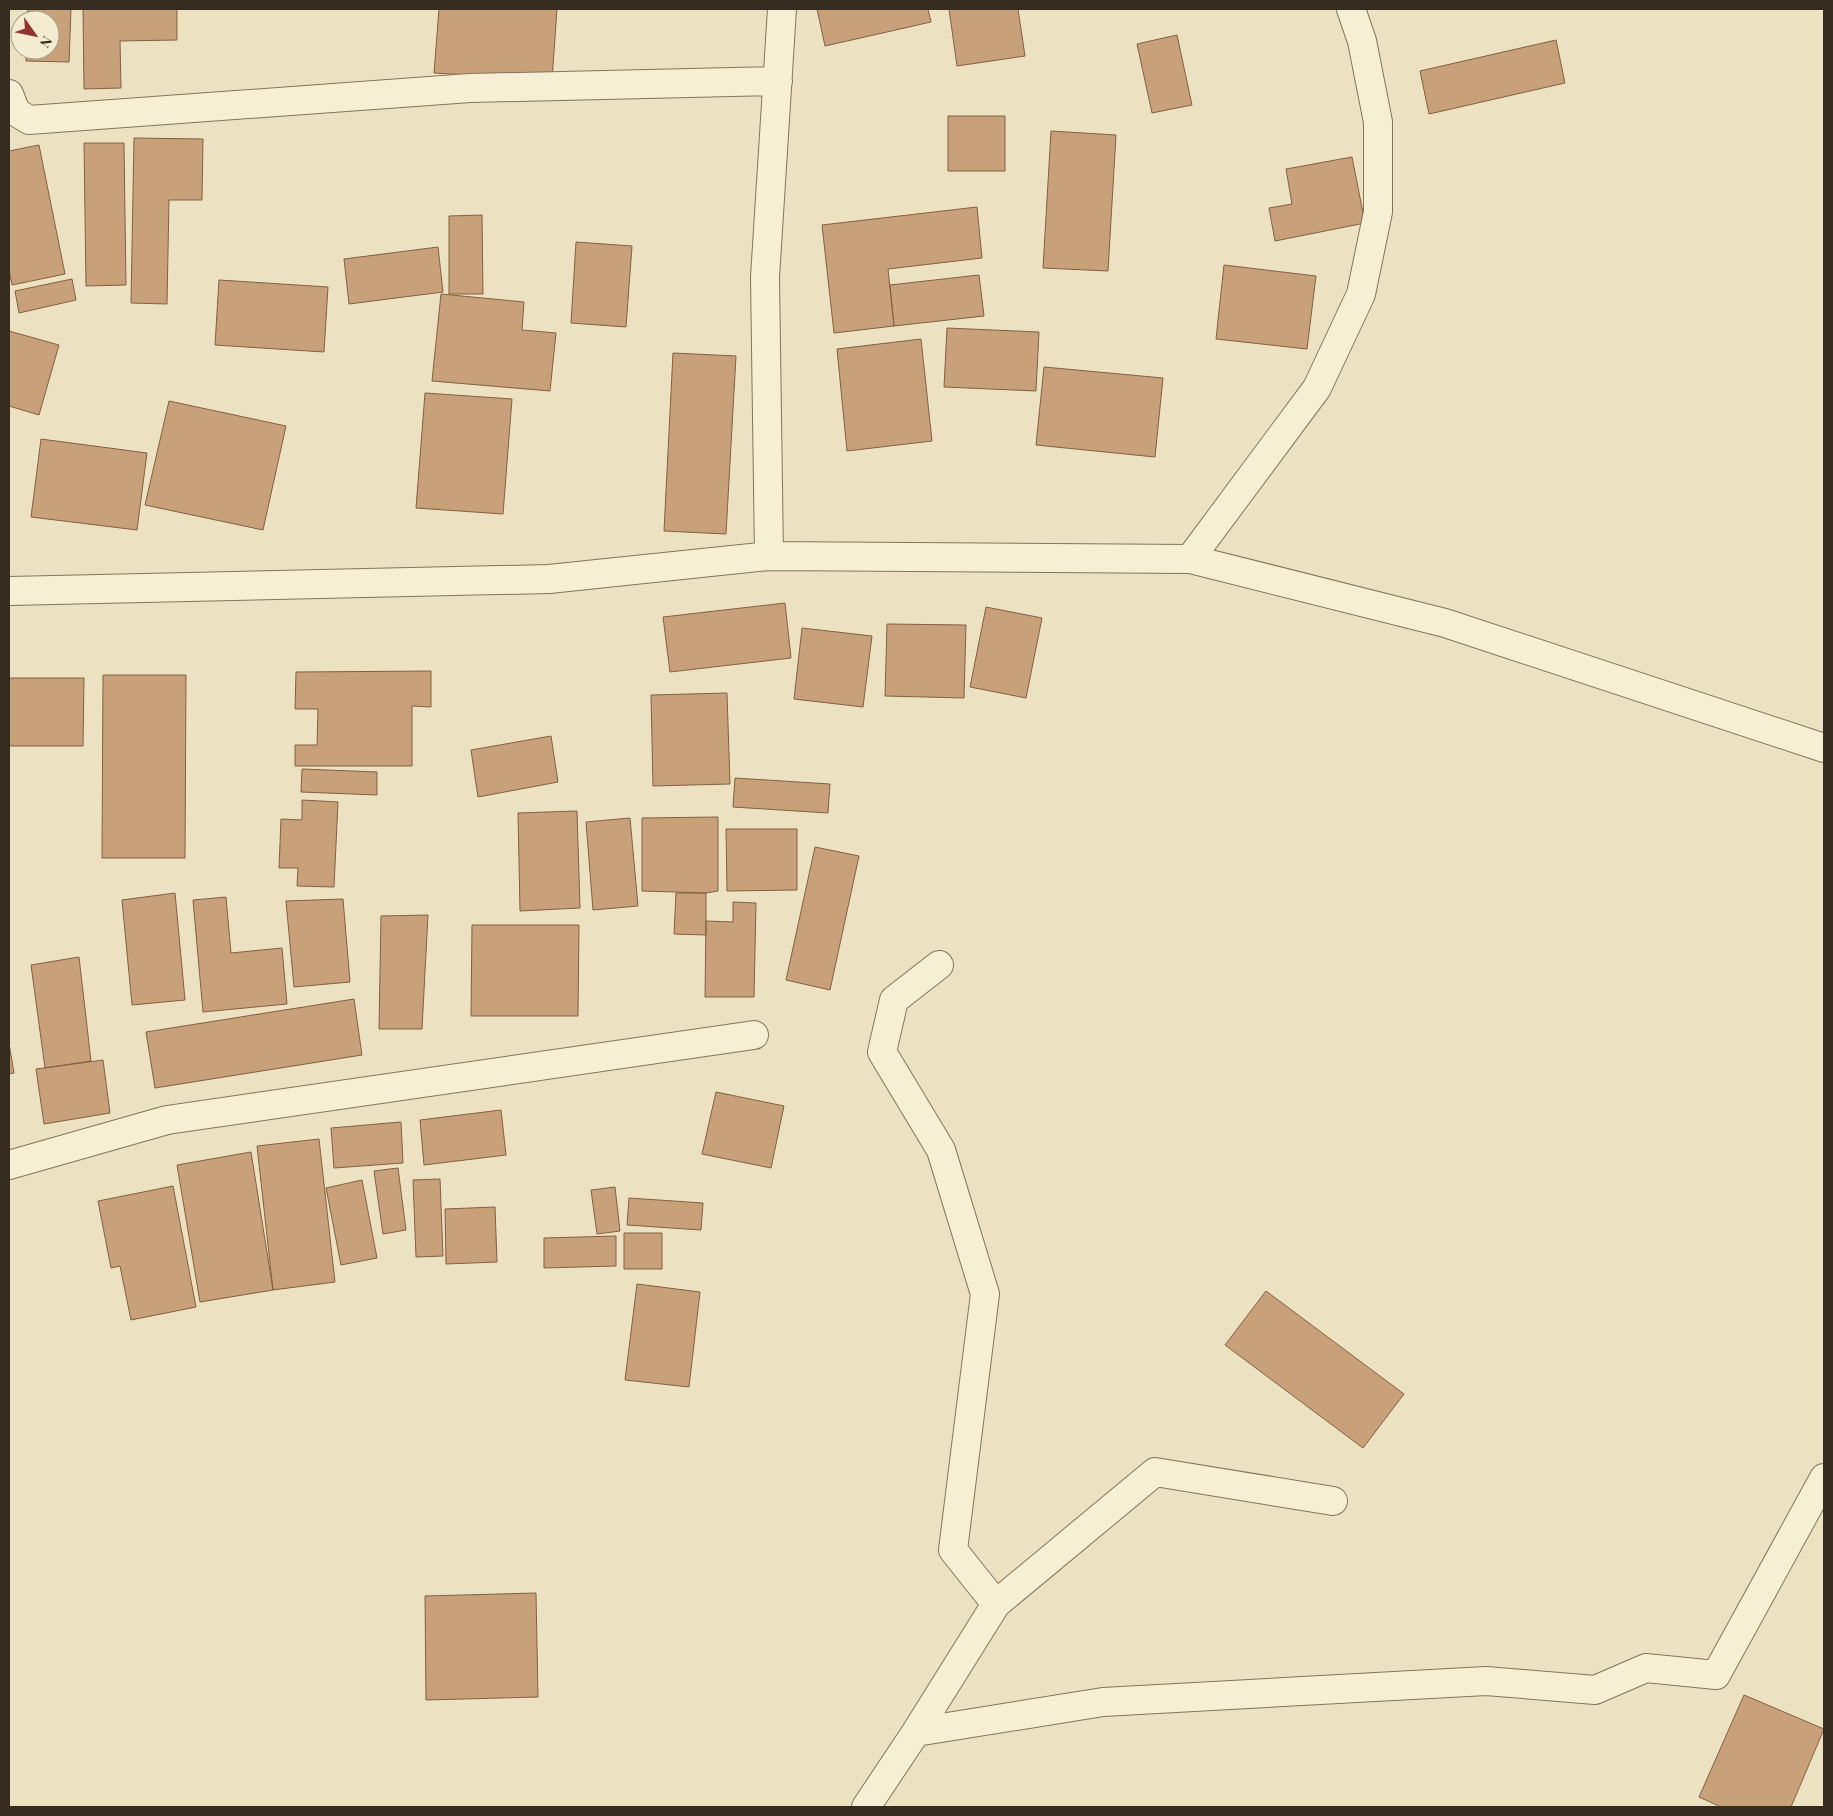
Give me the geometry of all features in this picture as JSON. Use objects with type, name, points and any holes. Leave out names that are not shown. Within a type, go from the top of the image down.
[{"type":"street","points":[[769,556],[765,277],[782,9]]},
{"type":"street","points":[[1190,559],[1317,388],[1361,294],[1378,212],[1378,122],[1362,41],[1351,9]]},
{"type":"street","points":[[9,94],[16,112],[29,120],[470,88],[778,81]]},
{"type":"street","points":[[9,591],[549,579],[769,556],[1190,559],[1445,623],[1824,748]]},
{"type":"street","points":[[939,965],[894,1000],[882,1052],[941,1150],[985,1294],[953,1550],[996,1604]]},
{"type":"street","points":[[9,1166],[167,1120],[754,1035]]},
{"type":"street","points":[[866,1807],[916,1732],[996,1604],[1156,1472],[1333,1501]]},
{"type":"street","points":[[916,1732],[1103,1702],[1486,1681],[1595,1690],[1646,1668],[1716,1675],[1824,1478]]},
{"type":"building","points":[[71,9],[69,62],[26,61],[60,60],[60,10],[28,10]]},
{"type":"building","points":[[83,9],[177,9],[177,40],[120,41],[121,88],[84,89]]},
{"type":"building","points":[[439,9],[557,9],[552,80],[434,73]]},
{"type":"building","points":[[817,9],[928,9],[931,22],[825,46]]},
{"type":"building","points":[[949,9],[1018,9],[1025,56],[957,66]]},
{"type":"building","points":[[1177,35],[1192,105],[1152,113],[1137,44]]},
{"type":"building","points":[[1556,40],[1565,83],[1429,114],[1420,71]]},
{"type":"building","points":[[948,116],[1005,116],[1005,171],[948,171]]},
{"type":"building","points":[[1051,131],[1116,135],[1108,271],[1043,268]]},
{"type":"building","points":[[134,138],[203,139],[202,200],[169,200],[167,304],[131,303]]},
{"type":"building","points":[[84,143],[124,143],[126,285],[86,286]]},
{"type":"building","points":[[39,145],[65,274],[12,285],[9,270],[9,151]]},
{"type":"building","points":[[1352,157],[1365,223],[1275,241],[1269,208],[1292,204],[1286,169]]},
{"type":"building","points":[[977,207],[982,258],[888,269],[894,326],[834,333],[822,225]]},
{"type":"building","points":[[482,215],[483,294],[449,294],[449,216]]},
{"type":"building","points":[[576,242],[632,246],[626,327],[571,323]]},
{"type":"building","points":[[438,247],[443,292],[349,304],[344,259]]},
{"type":"building","points":[[1224,265],[1316,276],[1307,349],[1216,339]]},
{"type":"building","points":[[979,275],[984,316],[894,326],[890,285]]},
{"type":"building","points":[[72,279],[76,300],[19,313],[15,291]]},
{"type":"building","points":[[219,280],[328,287],[324,352],[215,345]]},
{"type":"building","points":[[441,294],[524,302],[522,330],[556,333],[550,391],[432,381]]},
{"type":"building","points":[[947,328],[1039,332],[1036,391],[944,387]]},
{"type":"building","points":[[9,331],[59,345],[39,415],[9,406]]},
{"type":"building","points":[[921,339],[932,441],[847,451],[837,349]]},
{"type":"building","points":[[673,353],[736,356],[726,534],[664,531]]},
{"type":"building","points":[[1044,367],[1163,378],[1155,457],[1036,445]]},
{"type":"building","points":[[425,393],[512,399],[503,514],[416,508]]},
{"type":"building","points":[[169,401],[286,426],[263,530],[145,505]]},
{"type":"building","points":[[41,439],[147,453],[137,530],[31,517]]},
{"type":"building","points":[[785,603],[791,658],[670,672],[663,617]]},
{"type":"building","points":[[986,607],[1042,618],[1026,698],[970,687]]},
{"type":"building","points":[[887,624],[966,625],[964,698],[885,696]]},
{"type":"building","points":[[802,628],[872,636],[863,707],[794,699]]},
{"type":"building","points":[[431,671],[431,707],[412,706],[412,766],[295,766],[295,745],[317,745],[318,709],[295,709],[296,672]]},
{"type":"building","points":[[103,675],[186,675],[185,858],[102,858]]},
{"type":"building","points":[[9,678],[84,678],[83,746],[9,746]]},
{"type":"building","points":[[727,693],[730,784],[653,786],[651,695]]},
{"type":"building","points":[[551,736],[558,782],[478,797],[471,750]]},
{"type":"building","points":[[302,769],[377,772],[377,795],[301,792]]},
{"type":"building","points":[[735,778],[830,784],[828,813],[733,807]]},
{"type":"building","points":[[302,800],[338,802],[334,887],[297,886],[298,868],[279,868],[281,819],[302,820]]},
{"type":"building","points":[[577,811],[580,908],[520,911],[518,813]]},
{"type":"building","points":[[718,817],[718,891],[706,893],[642,891],[642,818]]},
{"type":"building","points":[[630,818],[638,906],[593,910],[586,822]]},
{"type":"building","points":[[726,829],[797,829],[797,890],[727,891]]},
{"type":"building","points":[[815,847],[859,856],[830,990],[786,980]]},
{"type":"building","points":[[175,893],[185,1000],[132,1005],[122,900]]},
{"type":"building","points":[[676,893],[706,893],[706,935],[674,934]]},
{"type":"building","points":[[226,897],[231,953],[282,948],[287,1004],[203,1012],[193,900]]},
{"type":"building","points":[[343,899],[350,982],[294,987],[286,901]]},
{"type":"building","points":[[733,902],[756,903],[754,997],[705,997],[706,921],[733,922]]},
{"type":"building","points":[[428,915],[422,1029],[379,1029],[381,916]]},
{"type":"building","points":[[472,925],[579,925],[578,1016],[471,1016]]},
{"type":"building","points":[[79,957],[91,1061],[45,1068],[31,965]]},
{"type":"building","points":[[354,999],[362,1055],[155,1088],[146,1032]]},
{"type":"building","points":[[9,1043],[14,1073],[9,1074]]},
{"type":"building","points":[[103,1060],[110,1113],[44,1124],[36,1069]]},
{"type":"building","points":[[716,1092],[784,1106],[771,1168],[702,1154]]},
{"type":"building","points":[[501,1110],[506,1155],[424,1165],[420,1120]]},
{"type":"building","points":[[401,1122],[403,1163],[334,1168],[331,1128]]},
{"type":"building","points":[[319,1139],[335,1282],[273,1290],[257,1146]]},
{"type":"building","points":[[251,1152],[273,1290],[200,1302],[177,1165]]},
{"type":"building","points":[[398,1168],[406,1230],[383,1234],[374,1171]]},
{"type":"building","points":[[440,1179],[443,1256],[416,1257],[413,1180]]},
{"type":"building","points":[[362,1180],[377,1258],[341,1265],[326,1188]]},
{"type":"building","points":[[173,1186],[196,1307],[131,1320],[120,1266],[111,1268],[98,1201]]},
{"type":"building","points":[[615,1187],[620,1231],[597,1234],[591,1190]]},
{"type":"building","points":[[629,1198],[703,1203],[701,1230],[627,1225]]},
{"type":"building","points":[[495,1207],[497,1262],[446,1264],[445,1209]]},
{"type":"building","points":[[624,1233],[662,1233],[662,1269],[624,1269]]},
{"type":"building","points":[[616,1236],[616,1266],[544,1268],[544,1238]]},
{"type":"building","points":[[637,1284],[700,1292],[689,1387],[625,1380]]},
{"type":"building","points":[[1266,1291],[1404,1394],[1363,1448],[1225,1345]]},
{"type":"building","points":[[536,1593],[538,1697],[426,1700],[425,1596]]},
{"type":"building","points":[[1744,1695],[1824,1729],[1791,1807],[1721,1807],[1699,1797]]}]
